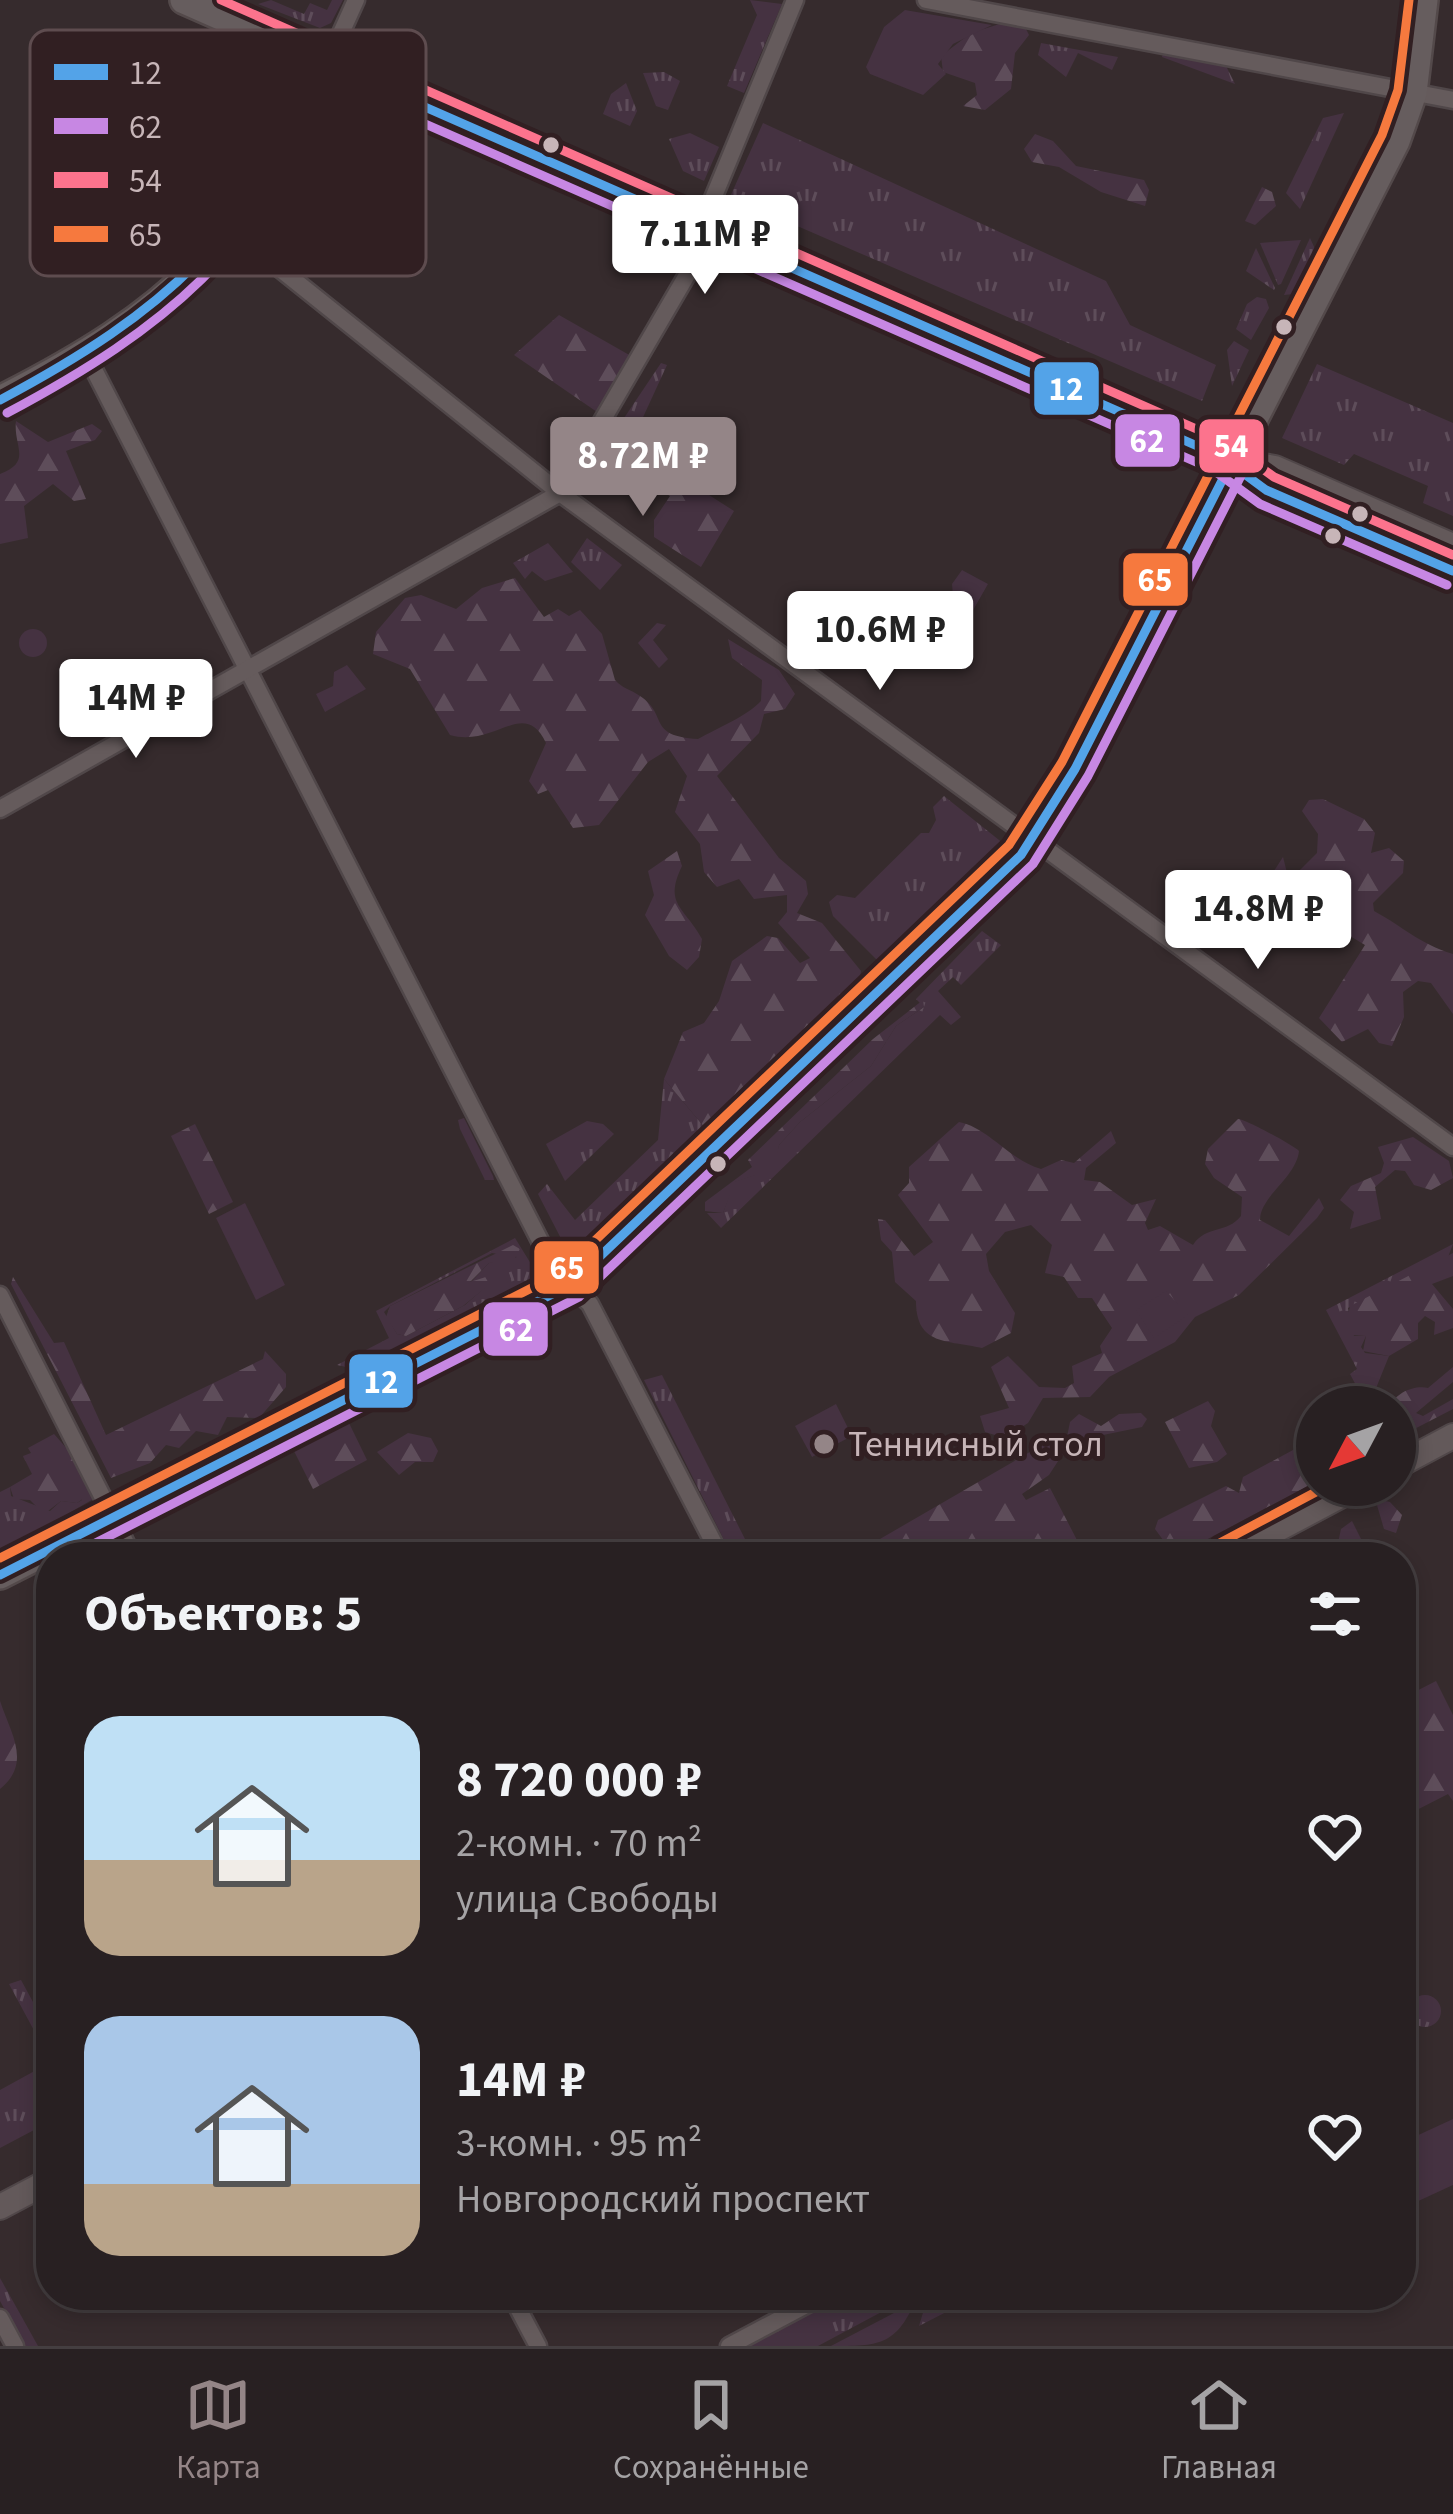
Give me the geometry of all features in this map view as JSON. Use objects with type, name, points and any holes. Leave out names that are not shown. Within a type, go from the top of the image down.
[{"type":"main road","points":[[184,0],[251,30]]},
{"type":"main road","points":[[64,1542],[570,1285],[937,939],[1032,840],[1075,769],[1396,141],[1413,93],[1424,0]]},
{"type":"main road","points":[[426,106],[1232,461],[1275,468],[1453,546]]},
{"type":"main road","points":[[0,400],[87,356],[192,276]]},
{"type":"main road","points":[[1232,461],[1266,490],[1453,572]]},
{"type":"main road","points":[[1416,1456],[1453,1436]]},
{"type":"main road","points":[[1253,1542],[1321,1506]]},
{"type":"main road","points":[[0,1575],[36,1557]]},
{"type":"main road","points":[[0,2207],[36,2188]]},
{"type":"street","points":[[342,30],[356,0]]},
{"type":"street","points":[[0,809],[560,493],[694,263],[703,225],[795,0]]},
{"type":"street","points":[[926,0],[1453,100]]},
{"type":"street","points":[[289,276],[560,493],[1453,1147]]},
{"type":"street","points":[[87,356],[555,1270],[590,1304],[714,1542]]},
{"type":"street","points":[[0,1295],[126,1542]]},
{"type":"street","points":[[520,2310],[538,2346]]},
{"type":"street","points":[[729,2346],[797,2310]]},
{"type":"street","points":[[0,2318],[15,2346]]},
{"type":"green space","points":[[271,0],[304,14],[310,3],[327,10],[332,0],[343,0],[331,23],[320,28],[258,4]]},
{"type":"green space","points":[[750,0],[782,4],[744,93],[727,86],[757,15]]},
{"type":"green space","points":[[905,10],[992,25],[953,44],[938,64],[946,74],[923,95],[870,74],[866,67],[884,27]]},
{"type":"green space","points":[[1006,22],[1025,27],[1029,35],[1015,53],[1011,89],[985,110],[963,106],[977,95],[975,83],[943,72],[941,56],[971,33]]},
{"type":"green space","points":[[1041,43],[1118,57],[1112,70],[1078,53],[1066,77],[1038,55]]},
{"type":"green space","points":[[1164,49],[1224,62],[1235,84],[1162,57]]},
{"type":"green space","points":[[664,72],[680,81],[668,110],[656,106],[643,73]]},
{"type":"green space","points":[[626,83],[637,111],[630,126],[603,114],[611,94]]},
{"type":"green space","points":[[1344,113],[1300,209],[1286,193],[1323,118]]},
{"type":"green space","points":[[763,123],[1106,281],[1130,325],[1216,365],[1202,401],[730,197]]},
{"type":"green space","points":[[690,133],[719,147],[704,181],[683,171],[669,139]]},
{"type":"green space","points":[[1035,134],[1053,141],[1076,166],[1144,180],[1149,190],[1145,206],[1101,192],[1059,167],[1032,162],[1024,149]]},
{"type":"green space","points":[[1262,187],[1272,192],[1276,206],[1255,225],[1245,221]]},
{"type":"green space","points":[[1310,238],[1315,249],[1293,294],[1284,295]]},
{"type":"green space","points":[[1301,240],[1281,284],[1278,285],[1260,243]]},
{"type":"green space","points":[[1256,248],[1275,288],[1274,290],[1246,271]]},
{"type":"green space","points":[[1257,297],[1266,299],[1269,308],[1251,340],[1236,329],[1247,304]]},
{"type":"green space","points":[[559,315],[631,356],[600,414],[514,355]]},
{"type":"green space","points":[[1234,341],[1249,350],[1232,386],[1227,350]]},
{"type":"green space","points":[[661,363],[667,365],[633,439],[616,430]]},
{"type":"green space","points":[[1317,364],[1453,423],[1453,516],[1423,503],[1428,486],[1354,454],[1344,465],[1282,438]]},
{"type":"green space","points":[[16,421],[48,442],[92,424],[102,431],[95,440],[66,451],[86,499],[74,501],[53,484],[24,506],[28,538],[0,544],[0,474],[19,458]]},
{"type":"green space","points":[[657,476],[684,479],[734,511],[701,567],[654,537],[654,520],[670,496],[650,484]]},
{"type":"green space","points":[[587,538],[622,565],[600,590],[571,562]]},
{"type":"green space","points":[[548,543],[573,572],[545,581],[532,571],[525,579],[513,563]]},
{"type":"green space","points":[[962,570],[988,584],[968,619],[938,648],[924,635],[953,597],[952,584]]},
{"type":"green space","points":[[515,578],[544,617],[558,609],[569,616],[580,610],[602,634],[615,680],[649,703],[671,734],[698,739],[761,701],[762,680],[732,658],[728,639],[779,670],[795,694],[785,709],[764,714],[759,733],[717,776],[779,858],[806,881],[808,894],[797,913],[822,923],[861,971],[859,981],[825,1013],[807,1046],[723,1125],[706,1129],[664,1079],[683,1032],[704,1023],[719,1001],[732,961],[767,936],[778,938],[800,963],[810,958],[778,923],[787,912],[787,895],[754,899],[739,879],[717,887],[704,872],[700,844],[675,812],[687,776],[669,749],[648,762],[599,825],[573,828],[548,790],[538,794],[529,781],[546,743],[537,730],[518,724],[481,735],[450,735],[410,669],[373,654],[376,632],[405,598],[421,595],[456,609],[482,588]]},
{"type":"green space","points":[[657,623],[666,625],[653,640],[668,659],[659,668],[638,643]]},
{"type":"green space","points":[[33,629],[43,633],[47,643],[43,653],[33,657],[23,653],[19,643],[23,633]]},
{"type":"green space","points":[[347,665],[366,689],[325,712],[316,694],[333,686],[334,672]]},
{"type":"green space","points":[[944,796],[1004,844],[881,964],[833,916],[829,902],[837,895],[855,898],[921,833],[929,833],[936,820],[933,807]]},
{"type":"green space","points":[[1323,799],[1364,819],[1375,833],[1371,853],[1389,848],[1404,861],[1403,873],[1373,903],[1374,911],[1453,954],[1453,1014],[1431,983],[1418,981],[1403,992],[1404,1017],[1392,1046],[1379,1043],[1368,1029],[1342,1042],[1319,1018],[1365,945],[1265,885],[1283,857],[1289,881],[1317,853],[1318,834],[1302,811],[1309,800]]},
{"type":"green space","points":[[677,851],[682,866],[675,898],[702,939],[699,957],[687,970],[669,956],[645,915],[654,895],[648,871]]},
{"type":"green space","points":[[982,931],[1001,945],[961,985],[953,977],[938,991],[961,1017],[951,1025],[940,1015],[721,1228],[707,1213],[723,1213],[734,1182],[755,1175],[776,1157],[779,1145],[800,1122],[871,1066],[896,1026],[924,1007],[916,999]]},
{"type":"green space","points":[[923,1000],[924,1007],[896,1026],[871,1066],[800,1122],[779,1145],[777,1157],[756,1175],[735,1182],[723,1213],[705,1211],[705,1202],[752,1167],[748,1160],[873,1039]]},
{"type":"green space","points":[[664,1079],[706,1129],[588,1255],[568,1252],[538,1194],[547,1184],[575,1220],[658,1140]]},
{"type":"green space","points":[[464,1118],[494,1180],[485,1180],[460,1129],[458,1120]]},
{"type":"green space","points":[[1238,1119],[1299,1151],[1260,1220],[1289,1236],[1319,1198],[1324,1208],[1317,1218],[1239,1295],[1195,1317],[1175,1342],[1109,1377],[1090,1397],[1043,1398],[1028,1423],[1005,1438],[985,1432],[980,1416],[1009,1408],[991,1367],[1008,1356],[1039,1387],[1065,1388],[1074,1383],[1072,1366],[1102,1353],[1100,1346],[1112,1328],[1092,1298],[1078,1298],[1064,1277],[1045,1273],[1052,1245],[1031,1225],[1005,1232],[986,1254],[989,1271],[1015,1313],[1011,1333],[982,1348],[928,1334],[917,1316],[916,1301],[895,1282],[892,1252],[881,1240],[878,1219],[885,1220],[914,1256],[933,1242],[898,1195],[909,1183],[909,1167],[959,1122],[1041,1169],[1061,1160],[1074,1163],[1111,1131],[1116,1143],[1086,1168],[1084,1180],[1100,1182],[1132,1205],[1156,1199],[1145,1223],[1148,1230],[1160,1226],[1193,1245],[1241,1216],[1242,1197],[1214,1178],[1205,1164],[1208,1149]]},
{"type":"green space","points":[[587,1121],[603,1124],[614,1134],[565,1181],[546,1144]]},
{"type":"green space","points":[[195,1124],[233,1202],[209,1214],[171,1136]]},
{"type":"green space","points":[[1413,1137],[1449,1161],[1453,1178],[1431,1190],[1414,1185],[1405,1171],[1395,1170],[1375,1187],[1381,1219],[1350,1229],[1354,1212],[1340,1200],[1351,1186],[1381,1173],[1384,1163],[1378,1147]]},
{"type":"green space","points":[[245,1203],[285,1285],[256,1300],[216,1218]]},
{"type":"green space","points":[[515,1238],[536,1272],[534,1281],[360,1370],[337,1365],[389,1338],[376,1311]],"holes":[[[492,1253],[517,1257],[489,1263],[470,1283],[491,1276],[508,1282],[490,1283],[465,1305],[406,1336],[397,1334],[384,1312]]]},
{"type":"green space","points":[[1453,1244],[1448,1257],[1348,1308],[1354,1336],[1366,1336],[1361,1347],[1365,1353],[1389,1356],[1377,1386],[1356,1386],[1350,1374],[1357,1369],[1326,1310]]},
{"type":"green space","points":[[513,1245],[520,1249],[513,1261],[489,1263],[470,1282],[508,1270],[511,1279],[505,1284],[490,1284],[463,1306],[406,1336],[397,1334],[386,1317],[390,1306]]},
{"type":"green space","points":[[1453,1253],[1453,1276],[1432,1284],[1453,1309],[1453,1328],[1434,1335],[1435,1322],[1425,1316],[1418,1323],[1418,1339],[1389,1356],[1363,1351],[1366,1336],[1351,1335],[1346,1326],[1350,1306]]},
{"type":"green space","points":[[13,1277],[54,1343],[64,1342],[106,1435],[263,1359],[265,1351],[286,1374],[286,1387],[259,1418],[227,1417],[218,1435],[196,1431],[179,1448],[166,1445],[150,1463],[111,1478],[11,1284]]},
{"type":"green space","points":[[1166,1291],[1188,1315],[1154,1338],[1136,1310]]},
{"type":"green space","points":[[1453,1367],[1453,1382],[1416,1413],[1416,1388],[1428,1388]]},
{"type":"green space","points":[[662,1375],[746,1542],[725,1542],[644,1380]]},
{"type":"green space","points":[[1453,1399],[1453,1409],[1416,1428],[1416,1413],[1423,1416]]},
{"type":"green space","points":[[1208,1401],[1215,1411],[1211,1426],[1227,1454],[1217,1462],[1189,1468],[1165,1422]]},
{"type":"green space","points":[[836,1404],[852,1436],[812,1457],[795,1426]]},
{"type":"green space","points":[[1141,1413],[1147,1419],[1142,1427],[1103,1435],[1090,1452],[1062,1455],[1049,1475],[1022,1494],[1026,1500],[1050,1488],[1078,1542],[875,1542],[1054,1438],[1066,1442],[1070,1422],[1079,1414],[1101,1426],[1119,1414]]},
{"type":"green space","points":[[349,1423],[367,1460],[313,1489],[294,1451]]},
{"type":"green space","points":[[408,1433],[431,1438],[438,1451],[433,1462],[415,1462],[399,1475],[377,1452]]},
{"type":"green space","points":[[54,1434],[76,1459],[84,1498],[77,1503],[61,1501],[44,1514],[30,1500],[14,1499],[10,1487],[32,1474],[23,1456],[31,1453],[28,1448]]},
{"type":"green space","points":[[1296,1448],[1296,1492],[1202,1542],[1165,1542],[1155,1529],[1158,1520],[1226,1486],[1239,1493],[1243,1477]]},
{"type":"green space","points":[[76,1459],[95,1498],[0,1553],[0,1492],[10,1487],[11,1496],[50,1511],[61,1501],[77,1503],[82,1500]]},
{"type":"green space","points":[[1377,1506],[1394,1506],[1402,1515],[1396,1533],[1384,1529]]},
{"type":"green space","points":[[1352,1521],[1362,1542],[1338,1542],[1341,1529]]},
{"type":"green space","points":[[1436,1681],[1453,1715],[1453,1801],[1448,1794],[1416,1810],[1416,1691]]},
{"type":"green space","points":[[0,1701],[17,1758],[10,1779],[0,1789]]},
{"type":"green space","points":[[21,1980],[36,2008],[36,2034],[9,1984]]},
{"type":"green space","points":[[1419,1996],[1431,1996],[1440,2005],[1440,2017],[1431,2026],[1416,2024]]},
{"type":"green space","points":[[36,2070],[36,2129],[0,2148],[0,2090]]},
{"type":"green space","points":[[1453,2119],[1453,2185],[1416,2202],[1416,2136]]},
{"type":"green space","points":[[0,2278],[38,2346],[25,2346],[0,2301]]},
{"type":"green space","points":[[812,2310],[885,2310],[818,2346],[742,2346]]},
{"type":"green space","points":[[900,2310],[911,2310],[883,2340],[831,2346]]},
{"type":"green space","points":[[924,2310],[950,2310],[919,2326]]},
{"type":"transit line","name":"54","points":[[221,0],[289,30]]},
{"type":"transit line","name":"65","points":[[0,1558],[561,1273],[1009,845],[1062,762],[1382,135],[1398,90],[1409,0]]},
{"type":"transit line","name":"54","points":[[426,90],[1226,442],[1274,477],[1453,555]]},
{"type":"transit line","name":"12","points":[[426,107],[1220,456],[1266,490],[1453,571]]},
{"type":"transit line","name":"62","points":[[426,124],[1212,469],[1260,504],[1447,585]]},
{"type":"transit line","name":"12","points":[[0,400],[111,334],[183,276]]},
{"type":"transit line","name":"62","points":[[7,413],[116,349],[205,276]]},
{"type":"transit line","name":"12","points":[[65,1542],[570,1285],[1021,855],[1075,769],[1232,461]]},
{"type":"transit line","name":"62","points":[[97,1542],[579,1297],[1033,864],[1088,776],[1245,468]]},
{"type":"transit line","name":"65","points":[[1222,1542],[1296,1503]]},
{"type":"transit line","name":"12","points":[[0,1575],[36,1557]]},
{"type":"place","name":"Теннисный стол","points":[[824,1444]]}]
